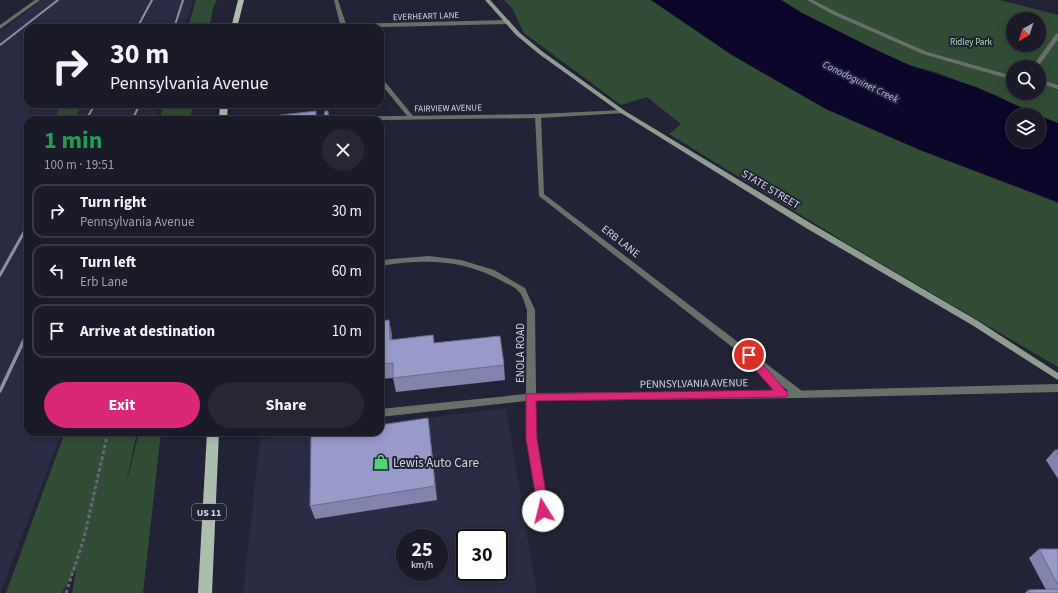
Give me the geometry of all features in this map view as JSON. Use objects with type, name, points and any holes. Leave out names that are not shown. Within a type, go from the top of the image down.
[{"type":"main road","points":[[235,24],[241,0]]},
{"type":"main road","name":"STATE STREET","points":[[487,0],[518,34],[541,53],[623,112],[809,226],[976,323],[1058,377]]},
{"type":"main road","name":"US 11","points":[[205,593],[213,436]]},
{"type":"street","points":[[0,28],[38,0]]},
{"type":"street","points":[[336,0],[343,24]]},
{"type":"street","points":[[809,0],[834,13],[930,55],[1006,76]]},
{"type":"street","name":"EVERHEART LANE","points":[[384,26],[508,22]]},
{"type":"street","points":[[1040,60],[1058,35]]},
{"type":"street","points":[[1046,83],[1058,87]]},
{"type":"street","points":[[384,84],[411,117]]},
{"type":"street","name":"FAIRVIEW AVENUE","points":[[384,118],[538,116],[623,112]]},
{"type":"street","name":"ERB LANE","points":[[538,116],[541,195],[799,394]]},
{"type":"street","name":"ENOLA ROAD","points":[[384,262],[408,259],[440,258],[470,264],[498,275],[522,290],[531,310],[531,439],[543,511]]},
{"type":"street","name":"ERB LANE","points":[[749,355],[782,394]]},
{"type":"street","name":"PENNSYLVANIA AVENUE","points":[[384,413],[531,397],[799,394],[1058,388]]},
{"type":"path","points":[[66,593],[84,538],[107,436]]},
{"type":"shaded area","points":[[41,0],[193,0],[185,24],[24,24],[24,108],[159,108],[156,116],[24,116],[24,436],[60,436],[0,593],[0,32]]},
{"type":"shaded area","points":[[506,408],[537,593],[243,593],[260,439],[284,436],[384,436],[384,423]]},
{"type":"green space","points":[[196,0],[217,0],[213,8],[210,24],[189,24]]},
{"type":"green space","points":[[504,0],[651,0],[732,55],[826,109],[920,150],[1058,203],[1058,367],[853,247],[669,134],[681,124],[647,97],[621,105],[524,33],[512,8]]},
{"type":"green space","name":"Ridley Park","points":[[781,0],[999,0],[1058,15],[1058,123],[1046,118],[1046,108],[1020,108],[998,96],[935,72],[909,65],[802,13]]},
{"type":"green space","points":[[58,108],[80,108],[76,116],[58,116]]},
{"type":"green space","points":[[163,108],[192,108],[191,116],[160,116]]},
{"type":"green space","points":[[64,436],[136,436],[125,489],[138,436],[161,436],[143,593],[72,593],[76,570],[62,593],[6,593]]},
{"type":"water","name":"Conodoguinet Creek","points":[[651,0],[781,0],[802,13],[909,65],[976,87],[1022,108],[1006,108],[1006,148],[1046,148],[1046,119],[1058,123],[1058,202],[920,150],[826,109],[732,55]]},
{"type":"building","points":[[316,111],[316,116],[280,115]]},
{"type":"building","points":[[325,111],[328,111],[328,116],[324,116]]},
{"type":"building","points":[[389,320],[390,340],[433,335],[434,343],[500,336],[504,365],[393,378],[393,363],[384,364],[384,321]]},
{"type":"building","points":[[428,418],[435,486],[310,506],[311,436],[384,436],[384,424]]},
{"type":"building","points":[[1039,549],[1058,549],[1058,585]]},
{"type":"building","points":[[1058,589],[1058,593],[1030,593],[1028,590]]},
{"type":"railway","points":[[27,24],[58,0]]},
{"type":"railway","points":[[139,24],[152,0]]},
{"type":"railway","points":[[175,24],[183,0]]},
{"type":"railway","points":[[0,45],[24,26]]},
{"type":"railway","points":[[88,116],[93,108]]},
{"type":"railway","points":[[134,116],[138,108]]},
{"type":"railway","points":[[0,275],[24,232]]},
{"type":"railway","points":[[0,391],[24,340]]},
{"type":"place","name":"Lewis Auto Care","points":[[381,462]]},
{"type":"route","points":[[543,511],[531,439],[531,397],[782,394],[749,355]]}]
